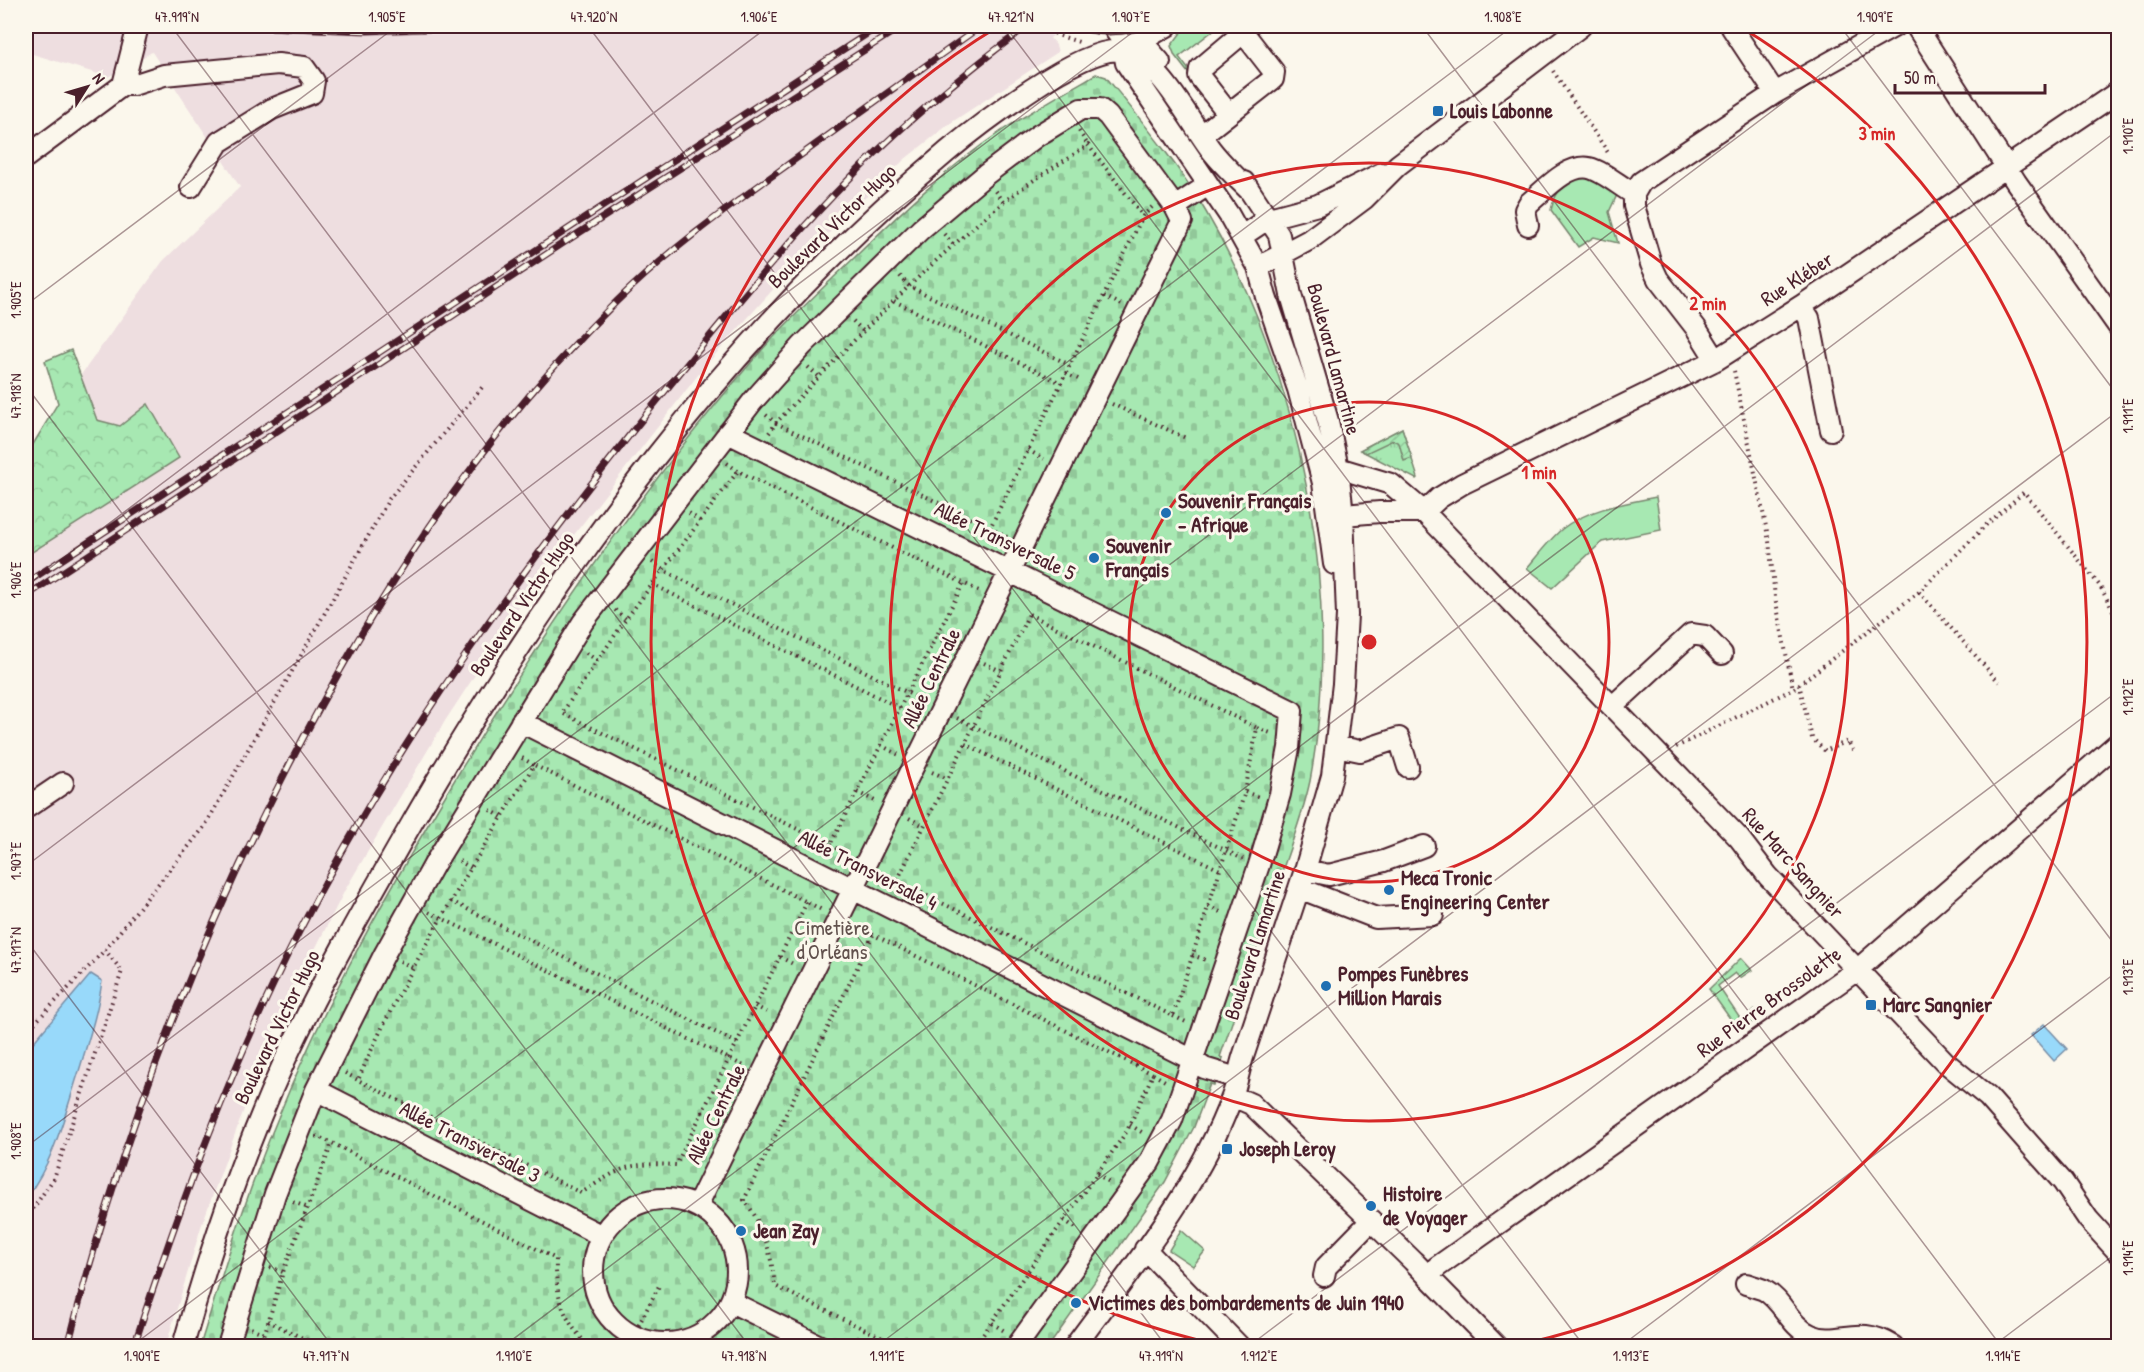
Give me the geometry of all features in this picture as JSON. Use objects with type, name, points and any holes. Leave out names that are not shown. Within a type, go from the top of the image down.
[{"type":"street","points":[[26,157],[124,80],[138,26]]},
{"type":"street","points":[[1258,267],[1285,255],[1364,199],[1398,165],[1581,26]]},
{"type":"street","points":[[1724,360],[1654,271],[1634,206],[1634,194],[1641,182],[1775,93],[1894,26]]},
{"type":"street","points":[[1916,26],[2007,167],[2118,326]]},
{"type":"street","points":[[1732,28],[1775,93]]},
{"type":"street","name":"Boulevard Lamartine","points":[[1075,1347],[1182,1195],[1214,1138],[1233,1096],[1243,1057],[1324,808],[1336,746],[1347,615],[1343,515],[1338,468],[1328,421],[1291,294],[1285,255],[1279,235],[1164,68],[1133,36]]},
{"type":"street","name":"Boulevard Lamartine","points":[[1133,36],[1126,63],[1242,236],[1258,267],[1298,389],[1323,483],[1343,515]]},
{"type":"street","name":"Boulevard Lamartine","points":[[1133,36],[1137,55],[1159,77],[1213,153],[1250,191]]},
{"type":"street","name":"Boulevard Victor Hugo","points":[[183,1347],[204,1271],[252,1137],[286,1059],[351,930],[454,750],[533,625],[576,565],[719,377],[765,325],[883,206],[1009,104],[1081,62],[1133,36]]},
{"type":"street","points":[[124,80],[133,85],[164,75],[278,64],[304,67],[314,81],[312,93],[272,109],[219,142],[191,188]]},
{"type":"street","name":"Rue Kléber","points":[[1424,512],[1439,498],[1462,484],[1724,360],[2118,92]]},
{"type":"street","points":[[228,1347],[275,1194],[316,1090],[385,953],[424,883],[583,622],[751,403],[802,346],[921,229],[974,183],[1037,136],[1081,109],[1100,109],[1108,116],[1171,201],[1208,185]]},
{"type":"street","points":[[1208,130],[1228,113]]},
{"type":"street","points":[[1242,236],[1269,218],[1318,205],[1398,165]]},
{"type":"street","points":[[1528,225],[1525,210],[1529,202],[1569,171],[1579,168],[1590,168],[1634,194]]},
{"type":"street","name":"Allée Centrale","points":[[698,1206],[1182,221],[1171,201]]},
{"type":"street","points":[[1801,306],[1809,318],[1831,430]]},
{"type":"street","name":"Allée Transversale 5","points":[[728,433],[1011,570],[1292,711],[1289,748],[1274,814],[1193,1060]]},
{"type":"street","name":"Rue Marc Sangnier","points":[[1338,468],[1391,484],[1424,512],[1739,838],[1768,876],[1945,1062],[1988,1097],[2063,1182],[2088,1219],[2118,1252]]},
{"type":"street","points":[[1070,1347],[1161,1217],[1224,1103],[1299,876],[1326,764],[1337,672],[1334,559],[1323,483]]},
{"type":"street","points":[[1343,515],[1424,512]]},
{"type":"street","points":[[1613,706],[1691,634],[1705,636],[1722,654]]},
{"type":"street","name":"Allée Transversale 4","points":[[521,722],[1193,1060],[1204,1068],[1227,1075]]},
{"type":"street","points":[[1336,746],[1360,751],[1399,738],[1408,766]]},
{"type":"street","name":"Rue Pierre Brossolette","points":[[1428,1276],[1437,1267],[1857,969],[2118,743]]},
{"type":"street","points":[[26,808],[63,783]]},
{"type":"street","points":[[1302,879],[1329,875],[1384,861],[1424,846]]},
{"type":"street","points":[[1302,879],[1376,918],[1433,915]]},
{"type":"street","points":[[1017,1347],[1149,1163],[1172,1120],[1193,1060]]},
{"type":"street","name":"Allée Transversale 3","points":[[316,1090],[602,1236]]},
{"type":"street","points":[[1233,1096],[1251,1104],[1428,1276],[1496,1347]]},
{"type":"street","points":[[667,1199],[698,1206],[722,1226],[736,1255],[737,1287],[731,1302],[715,1325],[690,1340],[661,1344],[631,1341],[610,1318],[596,1293],[593,1264],[602,1236],[623,1213],[644,1202],[667,1199]]},
{"type":"street","points":[[1324,1276],[1326,1267],[1371,1221]]},
{"type":"street","points":[[1145,1249],[1239,1347]]},
{"type":"street","points":[[1746,1284],[1764,1290],[1793,1324],[1809,1335],[1828,1339],[1862,1335],[1883,1340],[1893,1347]]},
{"type":"street","points":[[731,1302],[820,1347]]},
{"type":"path","points":[[1045,26],[1057,35]]},
{"type":"path","points":[[1547,63],[1613,160]]},
{"type":"path","points":[[776,423],[909,286],[1004,202],[1088,145],[1143,216]]},
{"type":"path","points":[[990,528],[1143,216],[1171,201]]},
{"type":"path","points":[[909,286],[1070,365]]},
{"type":"path","points":[[894,301],[1061,383]]},
{"type":"path","points":[[1724,360],[1769,541],[1775,597],[1793,689]]},
{"type":"path","points":[[26,1032],[105,950],[205,826],[389,499],[484,385]]},
{"type":"path","points":[[1096,396],[1188,439]]},
{"type":"path","points":[[751,403],[776,423],[1023,546]]},
{"type":"path","points":[[738,471],[963,584],[830,845],[562,713],[663,570],[738,471]]},
{"type":"path","points":[[1673,750],[1793,689],[1919,592],[1985,526],[2024,492],[2100,586],[2118,620]]},
{"type":"path","points":[[663,570],[908,692]]},
{"type":"path","points":[[652,584],[900,708]]},
{"type":"path","points":[[1919,592],[1999,682]]},
{"type":"path","points":[[1029,614],[1257,728],[1245,792],[1173,1016],[897,881],[974,726],[1029,614]]},
{"type":"path","points":[[1799,684],[1812,738],[1825,751],[1848,741],[1853,750]]},
{"type":"path","points":[[974,726],[1226,852]]},
{"type":"path","points":[[965,744],[1220,870]]},
{"type":"path","points":[[534,765],[807,902],[676,1165],[647,1163],[620,1168],[581,1193],[358,1080],[382,1023],[451,901],[534,765]]},
{"type":"path","points":[[451,901],[737,1043]]},
{"type":"path","points":[[441,918],[729,1058]]},
{"type":"path","points":[[899,1347],[775,1286],[770,1252],[757,1216],[744,1200],[873,935],[1153,1074],[1127,1131],[975,1347]]},
{"type":"path","points":[[26,1219],[54,1178],[122,971],[105,950]]},
{"type":"path","points":[[261,1347],[306,1207],[332,1143],[556,1258],[556,1279],[561,1303],[572,1330],[589,1347]]},
{"type":"path","points":[[631,1341],[660,1284]]},
{"type":"path","points":[[268,1322],[319,1347]]},
{"type":"path","points":[[263,1340],[277,1347]]},
{"type":"shaded area","points":[[26,26],[1064,26],[1050,38],[1058,52],[952,122],[905,159],[785,276],[705,366],[528,594],[445,721],[345,890],[270,1038],[201,1227],[166,1346],[26,1346],[26,465],[83,372],[163,261],[240,187],[152,52],[108,77],[26,52]]},
{"type":"green space","points":[[1186,26],[1219,26],[1179,57],[1217,107],[1216,109],[1175,56],[1171,46]]},
{"type":"green space","name":"Cimetière d'Orléans","points":[[1096,74],[1106,77],[1171,160],[1206,212],[1239,275],[1267,343],[1290,414],[1307,488],[1318,562],[1322,637],[1319,710],[1310,781],[1220,1057],[1223,1058],[1214,1085],[1210,1084],[1194,1127],[1165,1182],[1049,1346],[200,1346],[257,1170],[298,1070],[339,985],[383,902],[454,781],[523,671],[595,563],[712,408],[803,307],[907,207],[961,160],[1012,124]]},
{"type":"green space","points":[[1586,175],[1617,195],[1609,212],[1618,243],[1594,237],[1578,247],[1551,210],[1562,187]]},
{"type":"green space","points":[[71,350],[97,420],[120,426],[148,404],[179,458],[26,556],[26,456],[58,403],[45,361]]},
{"type":"green space","points":[[1402,428],[1418,478],[1416,479],[1360,450]]},
{"type":"green space","points":[[1402,428],[1412,458],[1404,461],[1399,443],[1393,440],[1366,453],[1360,450]]},
{"type":"green space","points":[[1656,497],[1661,530],[1602,542],[1552,588],[1527,568],[1553,538],[1572,522],[1607,508]]},
{"type":"green space","points":[[1741,958],[1752,970],[1740,978],[1735,973],[1718,986],[1741,1020],[1755,1010],[1760,1017],[1739,1031],[1709,989]]},
{"type":"green space","points":[[1181,1230],[1205,1251],[1193,1266],[1169,1250]]},
{"type":"water","points":[[91,974],[102,981],[89,1038],[51,1153],[36,1184],[26,1198],[26,1051]]},
{"type":"water","points":[[2044,1024],[2067,1049],[2054,1061],[2031,1035]]},
{"type":"tram line","points":[[1069,26],[1089,33],[1110,35],[1142,30],[1152,26]]},
{"type":"railway","points":[[240,26],[367,31],[517,26]]},
{"type":"railway","points":[[26,583],[879,26]]},
{"type":"railway","points":[[26,596],[571,238],[902,26]]},
{"type":"railway","points":[[68,1346],[87,1273],[133,1129],[158,1058],[216,918],[247,849],[315,716],[389,588],[430,527],[472,467],[518,409],[566,354],[636,283],[675,249],[737,201],[981,26]]},
{"type":"railway","points":[[134,1346],[188,1188],[229,1084],[274,982],[336,862],[376,793],[462,660],[603,469],[725,317],[801,230],[854,174],[916,115],[1027,26]]},
{"type":"place","name":"Louis Labonne","points":[[1438,111]]},
{"type":"place","name":"Souvenir Français - Afrique","points":[[1166,513]]},
{"type":"place","name":"Souvenir Français","points":[[1094,558]]},
{"type":"place","name":"Meca Tronic Engineering Center","points":[[1389,890]]},
{"type":"place","name":"Pompes Funèbres Million Marais","points":[[1326,986]]},
{"type":"place","name":"Marc Sangnier","points":[[1871,1005]]},
{"type":"place","name":"Joseph Leroy","points":[[1227,1149]]},
{"type":"place","name":"Histoire de Voyager","points":[[1371,1206]]},
{"type":"place","name":"Jean Zay","points":[[741,1231]]},
{"type":"place","name":"Victimes des bombardements de Juin 1940","points":[[1076,1303]]}]
